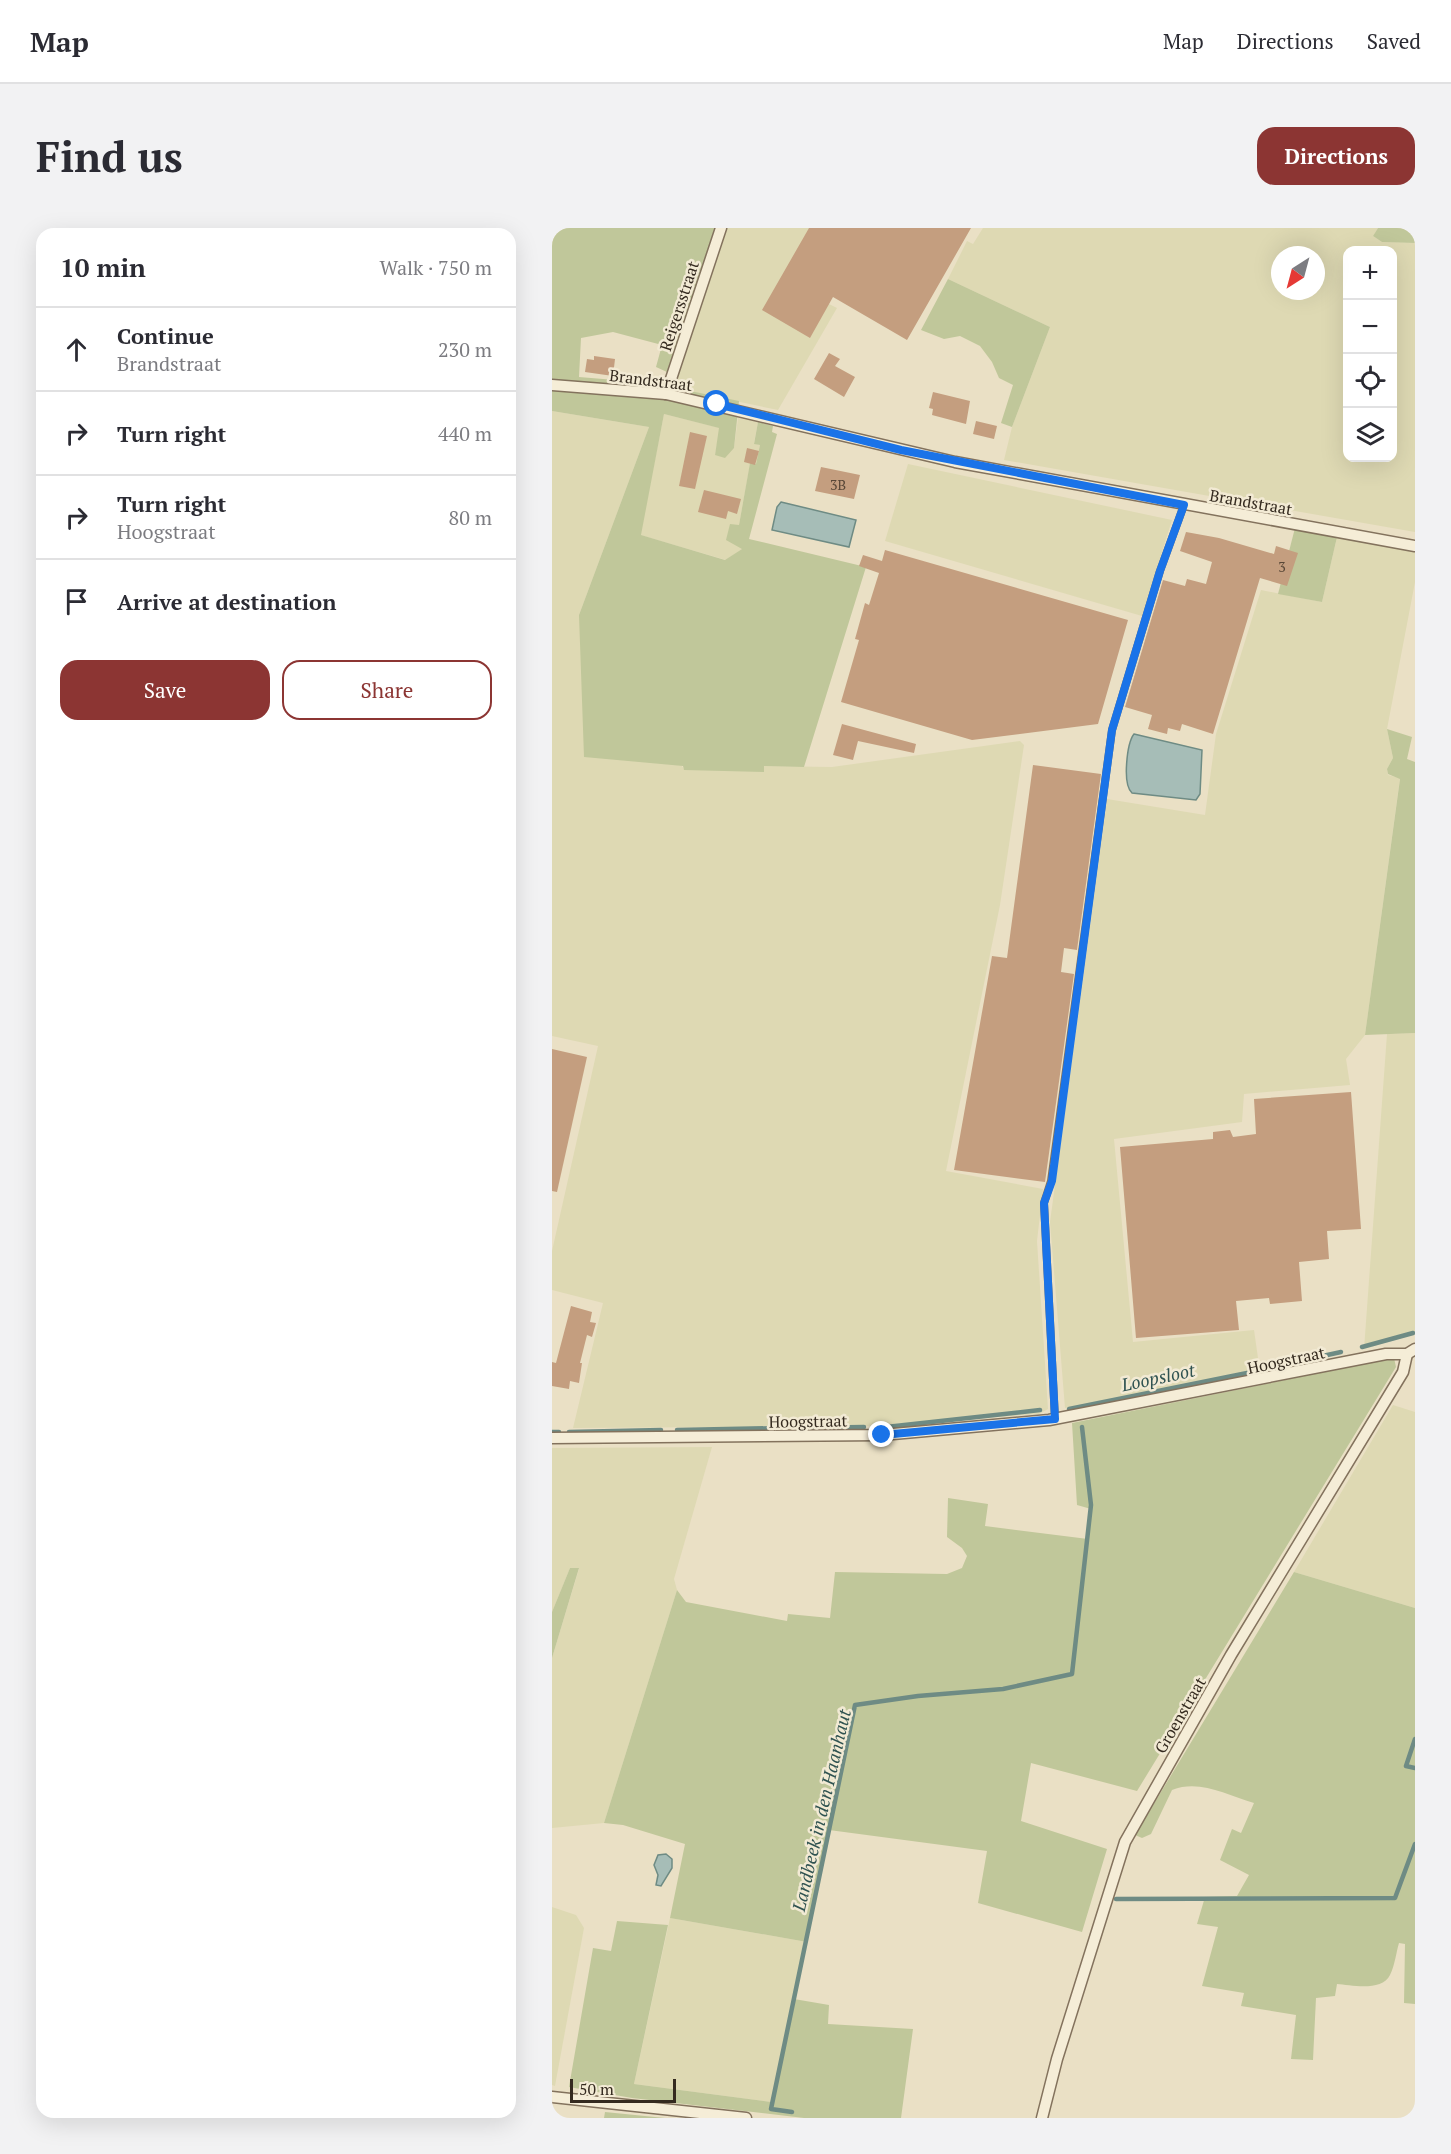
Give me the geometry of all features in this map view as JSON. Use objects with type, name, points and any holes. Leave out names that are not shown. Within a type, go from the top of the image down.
[{"type":"street","name":"Reigersstraat","points":[[666,394],[721,228]]},
{"type":"street","name":"Brandstraat","points":[[552,385],[666,394],[901,450],[1184,505],[1415,546]]},
{"type":"street","name":"Hoogstraat","points":[[552,1438],[882,1435],[1055,1419],[1386,1354],[1411,1352]]},
{"type":"street","name":"Groenstraat","points":[[1042,2118],[1095,1934],[1125,1842],[1231,1655],[1403,1372],[1411,1352]]},
{"type":"street","points":[[552,2097],[746,2118]]},
{"type":"lane","points":[[1055,1419],[1044,1203],[1052,1181],[1112,730],[1160,571],[1184,505]]},
{"type":"shaded area","points":[[727,228],[867,228],[825,302],[837,308],[778,410],[673,388]]},
{"type":"shaded area","points":[[983,228],[1378,228],[1373,236],[1382,242],[1415,243],[1415,532],[1004,460],[1012,427],[1050,327],[948,279],[967,241],[973,244]]},
{"type":"shaded area","points":[[552,411],[649,427],[579,615],[684,769],[764,771],[764,766],[832,767],[1020,741],[1024,745],[1000,905],[946,1171],[1043,1189],[1037,1241],[1048,1409],[1039,1414],[865,1426],[573,1428],[603,1303],[552,1290],[552,1251],[598,1046],[552,1036]]},
{"type":"shaded area","points":[[664,414],[720,428],[715,455],[734,448],[738,418],[758,422],[754,443],[760,445],[756,464],[750,464],[739,525],[742,549],[726,560],[640,535]]},
{"type":"shaded area","points":[[908,464],[1172,520],[1142,616],[885,541]]},
{"type":"shaded area","points":[[1337,537],[1415,551],[1415,582],[1387,729],[1393,758],[1387,769],[1388,775],[1400,778],[1365,1035],[1346,1059],[1350,1085],[1244,1094],[1242,1122],[1114,1139],[1133,1342],[1254,1330],[1260,1372],[1065,1408],[1050,1222],[1107,799],[1205,815],[1216,734],[1261,590],[1322,602]]},
{"type":"shaded area","points":[[1415,1033],[1415,1334],[1364,1349],[1387,1034]]},
{"type":"shaded area","points":[[1393,1405],[1415,1412],[1415,1608],[1294,1572]]},
{"type":"shaded area","points":[[712,1447],[674,1579],[677,1590],[604,1823],[552,1828],[552,1658],[579,1569],[570,1568],[552,1612],[552,1448]]},
{"type":"shaded area","points":[[552,1907],[576,1915],[584,1928],[555,2086],[552,2085]]},
{"type":"shaded area","points":[[670,1918],[807,1942],[771,2102],[634,2084]]},
{"type":"green space","points":[[552,228],[715,228],[667,372],[656,367],[662,345],[613,332],[581,338],[579,377],[651,383],[739,401],[734,448],[725,458],[715,455],[719,428],[664,414],[641,535],[725,560],[742,549],[726,540],[730,524],[739,525],[750,463],[756,464],[760,445],[754,444],[758,422],[773,426],[772,432],[777,434],[749,539],[866,567],[804,767],[764,766],[764,772],[684,770],[683,766],[584,757],[579,615],[649,427],[552,411]]},
{"type":"green space","points":[[1378,228],[1415,228],[1415,243],[1382,242],[1373,236]]},
{"type":"green space","points":[[948,279],[1050,327],[1012,427],[1001,423],[1013,385],[999,378],[992,362],[980,346],[960,336],[944,339],[921,330]]},
{"type":"green space","points":[[1295,528],[1337,537],[1322,602],[1278,594]]},
{"type":"green space","points":[[1387,729],[1412,737],[1407,759],[1415,762],[1415,1033],[1365,1035],[1400,779],[1388,774],[1387,769],[1393,758]]},
{"type":"green space","points":[[1394,1358],[1396,1367],[1137,1791],[1031,1763],[1021,1821],[1107,1849],[1082,1932],[978,1903],[987,1851],[829,1830],[807,1942],[670,1918],[685,1844],[623,1825],[604,1823],[677,1590],[686,1602],[787,1621],[788,1614],[830,1618],[835,1572],[947,1574],[962,1568],[967,1556],[962,1548],[947,1537],[948,1498],[988,1504],[985,1526],[1088,1539],[1091,1509],[1077,1505],[1072,1423]]},
{"type":"green space","points":[[570,1568],[579,1568],[552,1658],[552,1612]]},
{"type":"green space","points":[[1294,1572],[1415,1608],[1415,2004],[1404,2003],[1405,1944],[1399,1943],[1390,1975],[1380,1984],[1366,1986],[1337,1984],[1335,1996],[1316,1998],[1313,2060],[1291,2059],[1296,2015],[1241,2006],[1244,1993],[1202,1986],[1218,1927],[1197,1924],[1205,1897],[1237,1896],[1249,1875],[1220,1860],[1232,1829],[1241,1833],[1254,1803],[1213,1789],[1182,1787],[1172,1790],[1151,1834],[1142,1838],[1135,1835]]},
{"type":"green space","points":[[617,1921],[668,1925],[634,2084],[771,2102],[794,1999],[829,2005],[828,2024],[913,2029],[901,2118],[804,2118],[632,2098],[569,2087],[593,1948],[611,1951]]},
{"type":"green space","points":[[605,2112],[665,2118],[604,2118]]},
{"type":"water","points":[[781,502],[856,520],[849,547],[772,530],[777,507]]},
{"type":"water","points":[[1134,734],[1202,750],[1200,794],[1196,800],[1132,793],[1126,773],[1129,746]]},
{"type":"water","points":[[666,1854],[672,1859],[672,1868],[661,1886],[656,1885],[658,1875],[654,1865],[658,1855]]},
{"type":"building","points":[[809,228],[971,228],[907,340],[833,297],[810,338],[762,310]]},
{"type":"building","points":[[829,353],[840,359],[835,366],[855,377],[844,397],[814,379]]},
{"type":"building","points":[[594,356],[615,359],[613,376],[585,372],[587,359],[594,360]]},
{"type":"building","points":[[933,392],[970,401],[966,424],[932,415],[933,409],[929,408]]},
{"type":"building","points":[[976,421],[997,426],[994,439],[973,434]]},
{"type":"building","points":[[690,432],[707,436],[695,489],[679,486]]},
{"type":"building","points":[[747,448],[759,451],[755,465],[744,462]]},
{"type":"building","points":[[821,467],[860,475],[854,499],[815,491]]},
{"type":"building","points":[[704,490],[741,499],[737,514],[728,511],[726,519],[698,512]]},
{"type":"building","points":[[1186,532],[1219,538],[1274,554],[1276,546],[1298,553],[1287,586],[1260,578],[1213,734],[1182,724],[1180,731],[1168,728],[1167,734],[1148,729],[1152,715],[1125,707],[1163,580],[1185,586],[1187,579],[1206,584],[1212,562],[1180,551]]},
{"type":"building","points":[[885,550],[1128,620],[1098,724],[972,740],[841,702],[859,640],[855,639],[865,603],[869,605],[879,573],[859,566],[863,555],[882,561]]},
{"type":"building","points":[[842,724],[916,744],[914,753],[858,741],[853,760],[833,755]]},
{"type":"building","points":[[1033,765],[1101,774],[1077,950],[1064,948],[1061,972],[1074,974],[1045,1182],[954,1170],[992,956],[1007,958]]},
{"type":"building","points":[[552,1049],[587,1057],[557,1192],[552,1191]]},
{"type":"building","points":[[1351,1092],[1361,1229],[1327,1231],[1329,1259],[1299,1262],[1302,1301],[1270,1304],[1269,1298],[1236,1301],[1239,1330],[1136,1338],[1120,1147],[1213,1139],[1213,1132],[1230,1130],[1233,1137],[1256,1134],[1254,1099]]},
{"type":"building","points":[[571,1306],[592,1312],[590,1322],[596,1323],[592,1337],[587,1335],[580,1363],[582,1363],[579,1383],[570,1381],[569,1389],[552,1386],[552,1362],[556,1363]]},
{"type":"waterway","name":"Loopsloot","points":[[1362,1347],[1413,1333]]},
{"type":"waterway","name":"Loopsloot","points":[[1286,1364],[1341,1352]]},
{"type":"waterway","name":"Loopsloot","points":[[1069,1409],[1252,1372]]},
{"type":"waterway","name":"Loopsloot","points":[[886,1427],[1040,1410]]},
{"type":"waterway","name":"Loopsloot","points":[[799,1428],[864,1427]]},
{"type":"waterway","name":"Landbeek in den Haanhaut","points":[[792,2112],[771,2109],[855,1705],[918,1696],[1003,1689],[1072,1674],[1091,1505],[1082,1427]]},
{"type":"waterway","name":"Loopsloot","points":[[677,1430],[782,1428]]},
{"type":"waterway","name":"Loopsloot","points":[[569,1432],[661,1430]]},
{"type":"waterway","name":"Loopsloot","points":[[552,1432],[559,1432]]},
{"type":"waterway","name":"Landbeek in den Haanhaut","points":[[1415,1739],[1406,1766],[1415,1768]]},
{"type":"waterway","name":"Landbeek in den Haanhaut","points":[[1116,1899],[1395,1898],[1415,1844]]},
{"type":"route","points":[[717,404],[901,450],[1184,505],[1182,516],[1160,571],[1112,730],[1052,1181],[1044,1203],[1055,1419],[882,1435]]}]
